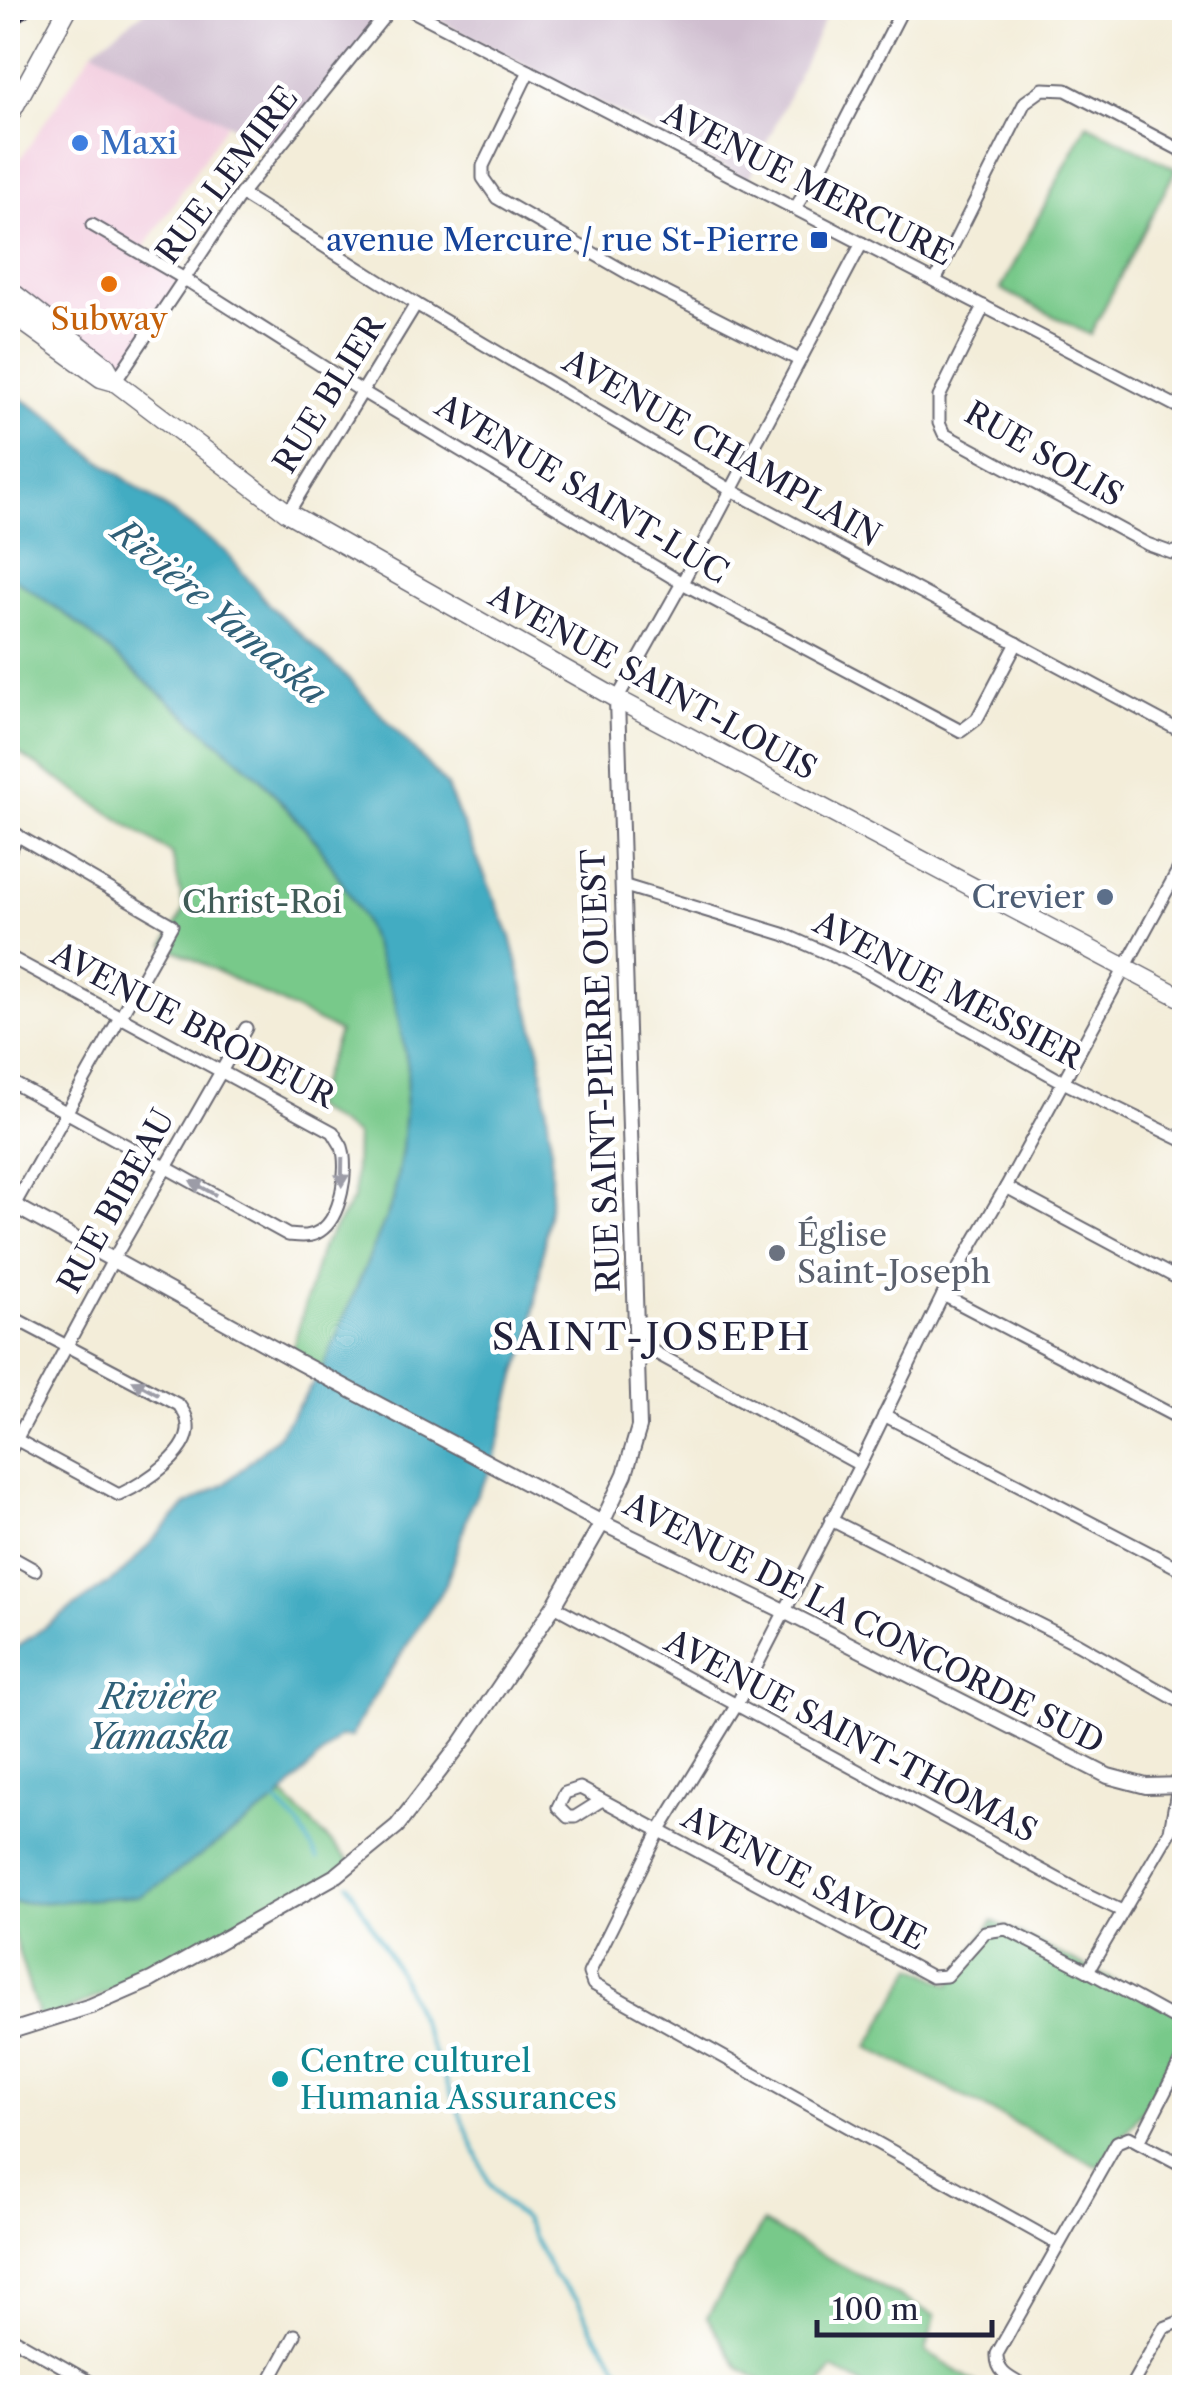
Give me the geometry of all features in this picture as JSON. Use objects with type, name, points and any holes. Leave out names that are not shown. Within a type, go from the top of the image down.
[{"type":"main road","points":[[8,118],[68,8]]},
{"type":"main road","name":"AVENUE SAINT-LOUIS","points":[[8,289],[106,366],[115,382]]},
{"type":"main road","name":"AVENUE SAINT-LOUIS","points":[[8,311],[101,378],[115,382],[288,513],[617,700],[1184,1000]]},
{"type":"street","name":"RUE LEMIRE","points":[[115,382],[242,194],[391,8]]},
{"type":"street","name":"AVENUE MERCURE","points":[[407,8],[1184,410]]},
{"type":"street","points":[[795,208],[821,168],[904,8]]},
{"type":"street","points":[[529,70],[483,166],[484,178],[497,198],[631,276],[799,360]]},
{"type":"street","points":[[935,281],[1025,102],[1043,89],[1066,90],[1184,152]]},
{"type":"street","name":"AVENUE CHAMPLAIN","points":[[242,194],[416,304],[732,490],[1184,733]]},
{"type":"street","name":"AVENUE SAINT-LUC","points":[[92,226],[682,583],[961,731],[977,719],[1017,643]]},
{"type":"street","points":[[617,700],[862,243]]},
{"type":"street","name":"RUE BLIER","points":[[288,513],[416,304]]},
{"type":"street","name":"RUE SOLIS","points":[[984,306],[938,397],[939,422],[944,434],[1147,544],[1172,553],[1184,549]]},
{"type":"street","name":"RUE SAINT-PIERRE OUEST","points":[[8,2032],[91,2006],[151,1980],[336,1875],[398,1826],[462,1742],[554,1606],[625,1474],[639,1427],[617,700]]},
{"type":"street","points":[[8,854],[13,832],[172,925],[10,1208]]},
{"type":"street","points":[[1058,2244],[593,1984],[590,1973],[659,1832],[736,1706],[944,1295],[1184,860]]},
{"type":"street","name":"AVENUE MESSIER","points":[[622,885],[783,934],[858,967],[1063,1082],[1184,1141]]},
{"type":"street","name":"AVENUE BRODEUR","points":[[8,956],[334,1132],[342,1146],[345,1167],[340,1199],[329,1222],[320,1232],[304,1237],[288,1235],[165,1168]]},
{"type":"street","name":"RUE BIBEAU","points":[[8,1455],[12,1437],[246,1028]]},
{"type":"street","points":[[8,1080],[165,1168]]},
{"type":"street","points":[[1006,1187],[1184,1282]]},
{"type":"street","name":"AVENUE DE LA CONCORDE SUD","points":[[10,1208],[602,1523],[784,1610],[1108,1776],[1146,1786],[1182,1786]]},
{"type":"street","points":[[944,1295],[1184,1421]]},
{"type":"street","points":[[8,1314],[179,1405],[188,1422],[187,1437],[173,1457],[146,1482],[119,1495],[12,1437]]},
{"type":"street","points":[[636,1342],[860,1465]]},
{"type":"street","points":[[884,1415],[1184,1571]]},
{"type":"street","points":[[831,1520],[1078,1644],[1184,1704]]},
{"type":"street","points":[[8,1555],[35,1570]]},
{"type":"street","name":"AVENUE SAINT-THOMAS","points":[[554,1606],[1122,1911]]},
{"type":"street","points":[[1088,1971],[1170,1831],[1182,1786]]},
{"type":"street","name":"AVENUE SAVOIE","points":[[602,1800],[932,1977],[946,1976],[985,1932],[1006,1929],[1184,2024]]},
{"type":"street","points":[[1139,2142],[1184,2055]]},
{"type":"street","points":[[1028,2388],[1004,2375],[996,2365],[997,2354],[1117,2142],[1129,2138],[1184,2166]]},
{"type":"street","points":[[1130,2388],[1164,2328],[1184,2320]]},
{"type":"street","points":[[266,2388],[295,2335]]},
{"type":"street","points":[[8,2341],[14,2339],[100,2388]]},
{"type":"shaded area","points":[[149,8],[396,8],[278,151],[93,50]]},
{"type":"shaded area","points":[[414,8],[830,8],[749,180]]},
{"type":"shaded area","points":[[93,50],[228,122],[141,253],[183,278],[121,374],[8,281],[8,177]]},
{"type":"green space","points":[[1087,124],[1176,169],[1090,335],[1001,289]]},
{"type":"green space","name":"Christ-Roi","points":[[8,574],[72,619],[258,776],[318,844],[361,914],[394,997],[408,1067],[402,1150],[393,1201],[322,1370],[291,1354],[321,1248],[354,1198],[356,1135],[311,1107],[339,1032],[165,945],[184,910],[172,854],[8,746]]},
{"type":"green space","points":[[282,1794],[352,1863],[207,1949],[40,2022],[8,1918],[8,1902],[36,1903]]},
{"type":"green space","points":[[993,1921],[1184,2015],[1184,2028],[1152,2098],[1099,2167],[868,2047],[914,1967],[950,1985]]},
{"type":"green space","points":[[763,2223],[935,2316],[926,2352],[983,2387],[866,2387],[832,2368],[819,2387],[773,2387],[739,2368],[707,2317]]},
{"type":"water","name":"Rivière Yamaska","points":[[8,386],[56,421],[88,452],[225,551],[269,605],[348,678],[446,785],[511,937],[540,1052],[551,1146],[551,1194],[531,1336],[517,1372],[492,1468],[471,1505],[446,1584],[351,1737],[339,1737],[276,1802],[140,1896],[36,1903],[8,1902],[8,1653],[121,1574],[186,1505],[226,1483],[277,1437],[322,1370],[393,1201],[402,1150],[408,1067],[394,997],[361,914],[318,843],[258,776],[72,619],[8,574]]},
{"type":"waterway","points":[[276,1802],[298,1824],[318,1859]]},
{"type":"waterway","points":[[348,1884],[403,1980],[489,2183],[502,2201],[524,2219],[554,2276],[577,2299],[595,2334],[635,2388]]},
{"type":"railway","points":[[8,25],[33,8]]},
{"type":"place","name":"Maxi","points":[[80,143]]},
{"type":"place","name":"avenue Mercure / rue St-Pierre","points":[[819,240]]},
{"type":"place","name":"Subway","points":[[109,284]]},
{"type":"place","name":"Crevier","points":[[1105,897]]},
{"type":"place","name":"Église Saint-Joseph","points":[[777,1253]]},
{"type":"place","name":"Centre culturel Humania Assurances","points":[[280,2079]]},
{"type":"district","name":"SAINT-JOSEPH","points":[[652,1337]]}]
